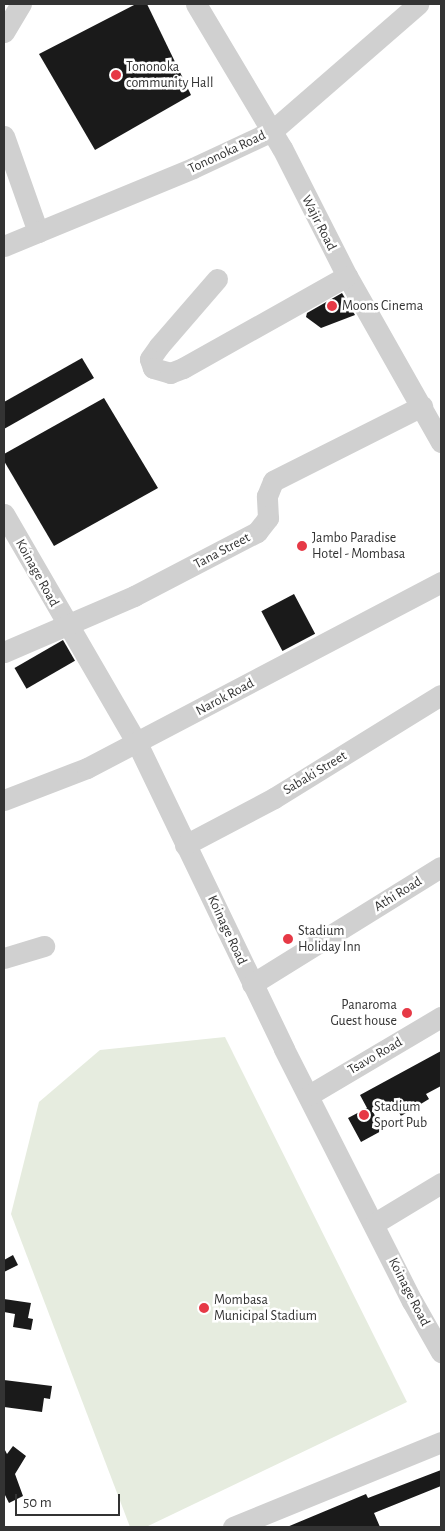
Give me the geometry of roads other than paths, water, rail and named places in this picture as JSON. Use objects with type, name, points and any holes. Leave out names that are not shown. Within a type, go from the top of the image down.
[{"type":"street","points":[[5,29],[20,4]]},
{"type":"street","name":"Wajir Road","points":[[196,4],[272,131],[347,276],[438,431]]},
{"type":"street","name":"Tononoka Road","points":[[4,246],[193,168],[272,131],[418,4]]},
{"type":"street","points":[[4,136],[38,232]]},
{"type":"street","points":[[217,280],[159,346],[150,359],[153,368],[170,373],[183,368],[347,276]]},
{"type":"street","name":"Tana Street","points":[[4,652],[67,627],[257,532],[268,518],[267,496],[274,481],[422,406]]},
{"type":"street","name":"Koinage Road","points":[[4,514],[67,627],[137,743],[252,984],[375,1223],[412,1301],[441,1352]]},
{"type":"street","name":"Narok Road","points":[[4,800],[87,768],[441,582]]},
{"type":"street","name":"Sabaki Street","points":[[185,846],[274,798],[441,695]]},
{"type":"street","name":"Athi Road","points":[[252,984],[441,867]]},
{"type":"street","points":[[4,958],[44,946]]},
{"type":"street","name":"Tsavo Road","points":[[309,1095],[441,1017]]},
{"type":"street","points":[[375,1223],[441,1183]]},
{"type":"street","points":[[233,1527],[441,1442]]},
{"type":"place","name":"Tononoka community Hall","points":[[116,75]]},
{"type":"place","name":"Moons Cinema","points":[[332,306]]},
{"type":"place","name":"Jambo Paradise Hotel - Mombasa","points":[[302,546]]},
{"type":"place","name":"Stadium Holiday Inn","points":[[288,939]]},
{"type":"place","name":"Panaroma Guest house","points":[[407,1013]]},
{"type":"place","name":"Stadium Sport Pub","points":[[364,1115]]},
{"type":"place","name":"Mombasa Municipal Stadium","points":[[204,1308]]}]
